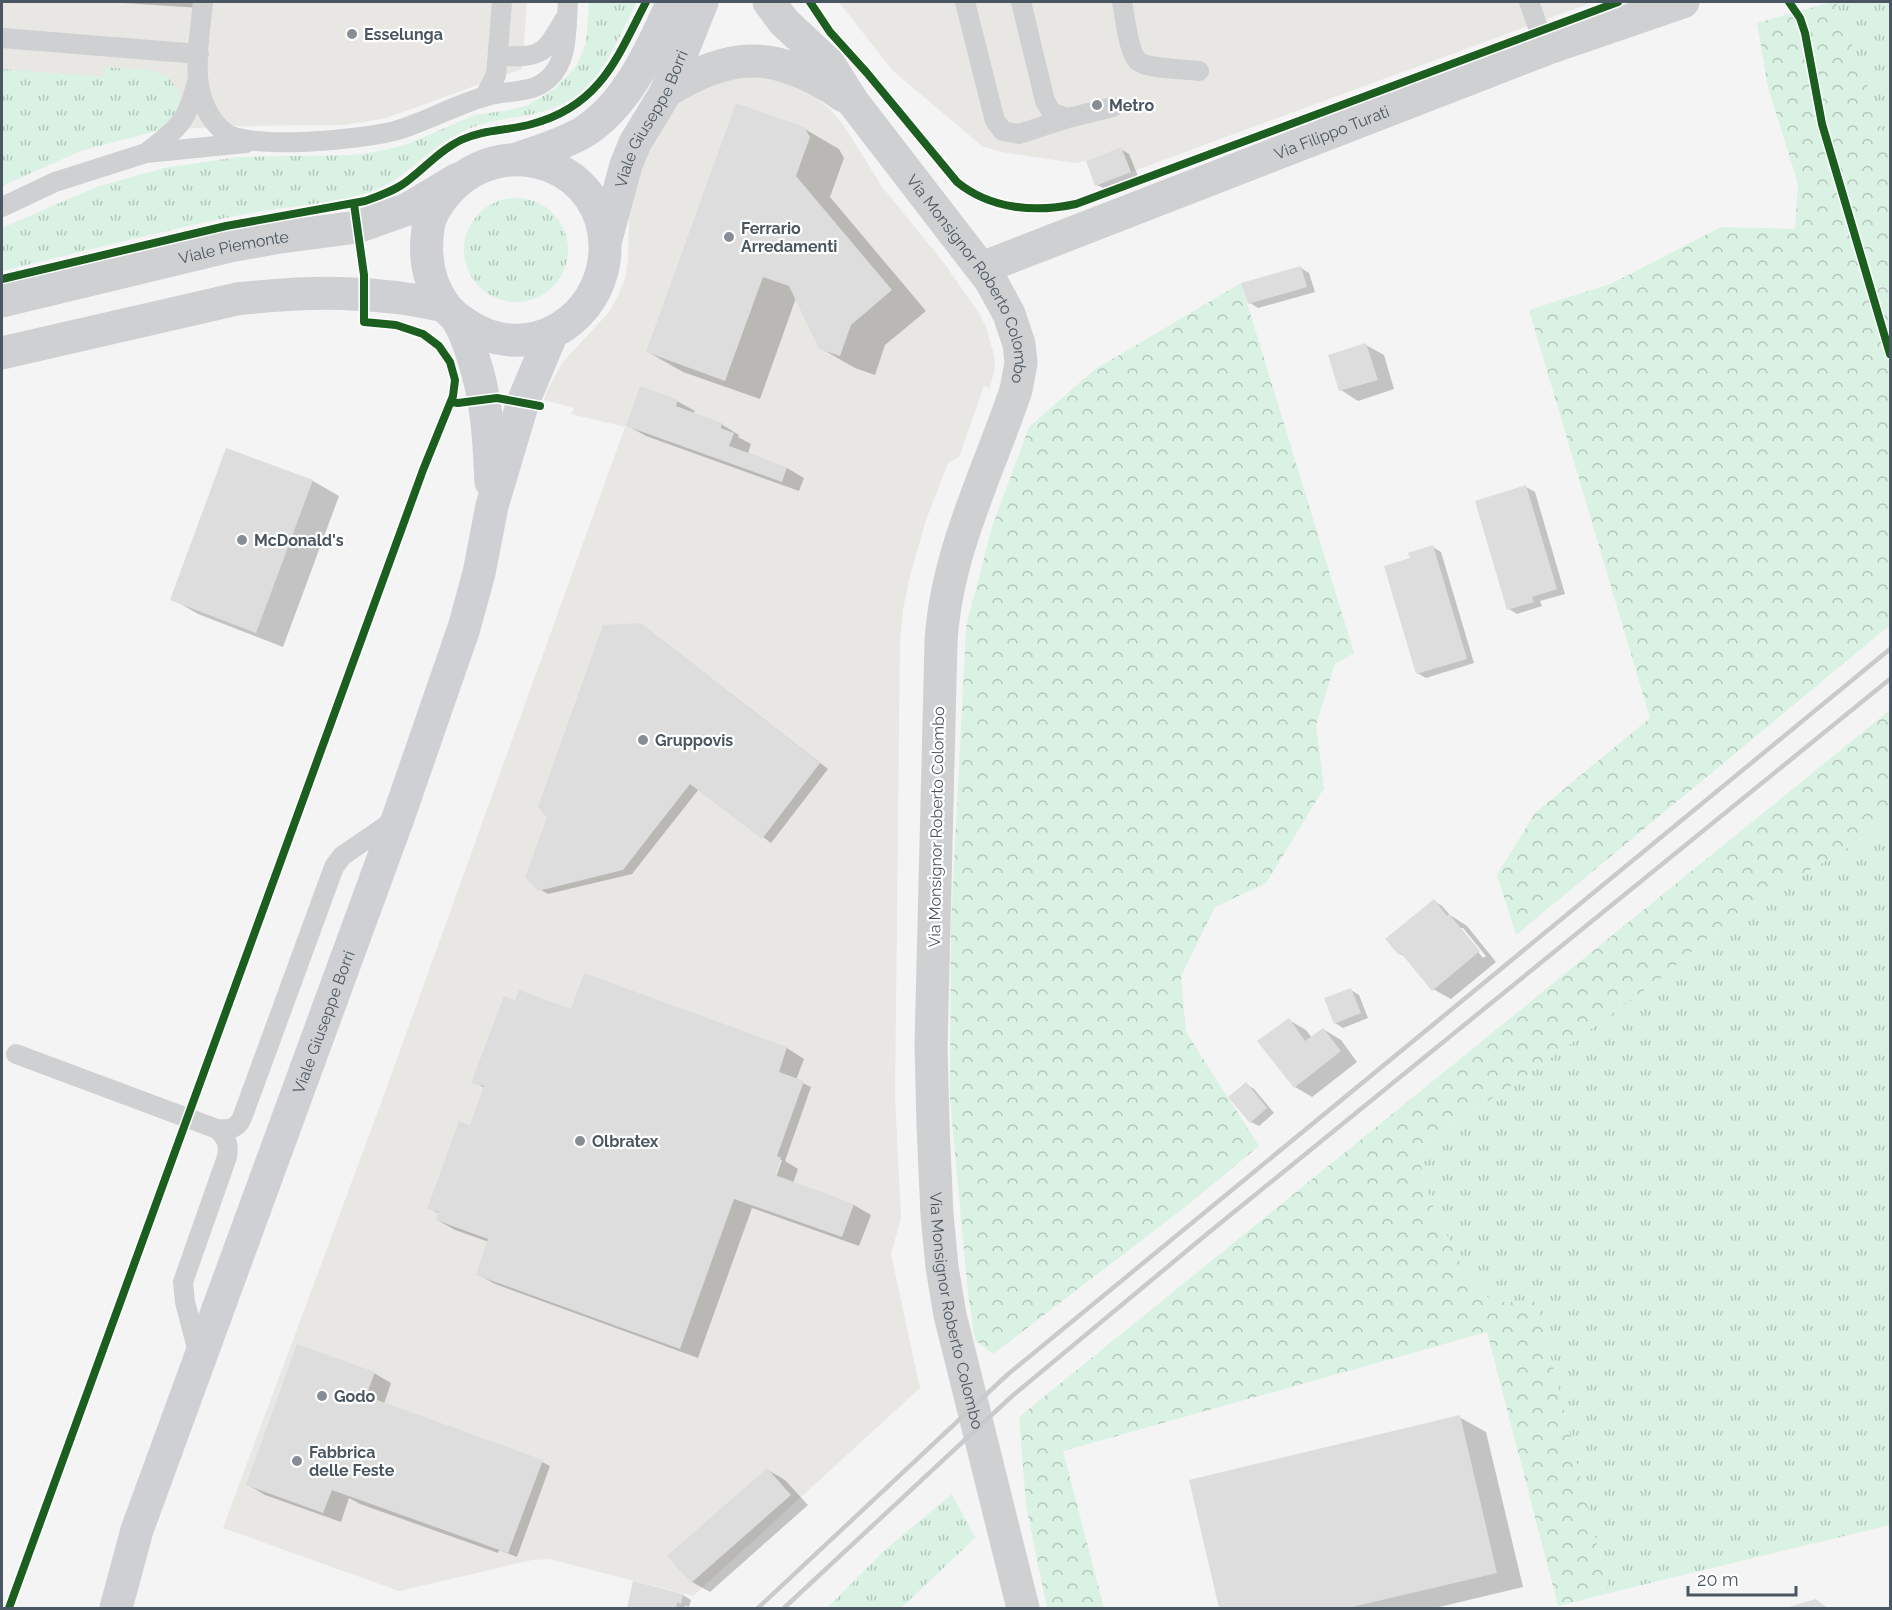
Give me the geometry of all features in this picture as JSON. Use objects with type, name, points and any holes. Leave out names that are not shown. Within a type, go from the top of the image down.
[{"type":"main road","name":"Viale Giuseppe Borri","points":[[492,506],[485,400],[473,358],[451,312],[431,281],[425,254],[428,225],[440,199],[460,178],[487,164],[517,159],[558,145],[584,131],[620,100],[673,2]]},
{"type":"main road","name":"Viale Giuseppe Borri","points":[[451,312],[471,328],[497,339],[525,340],[552,333],[576,317],[594,295],[605,268],[606,240],[626,165],[635,143],[666,92],[702,2]]},
{"type":"main road","name":"Viale Giuseppe Borri","points":[[517,159],[542,163],[565,174],[584,190],[597,212],[606,240]]},
{"type":"main road","name":"Viale Giuseppe Borri","points":[[116,1608],[137,1530],[398,818],[464,628],[479,573],[492,506],[524,402],[552,333]]},
{"type":"main road","name":"Viale Giuseppe Borri","points":[[99,1608],[137,1530]]},
{"type":"street","name":"Via Monsignor Roberto Colombo","points":[[769,2],[784,22],[829,64],[854,102],[982,268],[1001,297],[1013,322],[1020,350],[1021,363],[1018,382],[961,540],[950,576],[943,622],[931,1046],[937,1214],[950,1315],[1023,1608]]},
{"type":"street","name":"Via Filippo Turati","points":[[982,268],[1546,49],[1683,2]]},
{"type":"street","name":"Via Monsignor Roberto Colombo","points":[[666,92],[687,78],[708,69],[755,60],[773,61],[795,68],[854,102]]},
{"type":"street","name":"Viale Piemonte","points":[[2,300],[230,246],[357,227],[408,209],[460,178]]},
{"type":"street","points":[[2,353],[237,299],[364,293],[414,299],[451,312]]},
{"type":"lane","points":[[146,153],[183,121],[190,106],[197,80],[203,2]]},
{"type":"lane","points":[[485,96],[496,75],[502,2]]},
{"type":"lane","points":[[965,2],[995,121],[1000,128],[1009,133],[1019,134],[1068,118],[1113,107]]},
{"type":"lane","points":[[1021,2],[1045,101],[1052,113],[1068,118]]},
{"type":"lane","points":[[1122,2],[1132,50],[1138,61],[1149,65],[1198,71]]},
{"type":"lane","points":[[1529,2],[1546,49]]},
{"type":"lane","points":[[498,56],[524,57],[540,53],[554,39],[568,8]]},
{"type":"lane","points":[[2,207],[55,182],[146,153],[255,142],[337,140],[384,134],[485,96],[528,89],[547,80],[557,68],[563,54],[568,8]]},
{"type":"lane","points":[[2,38],[199,54]]},
{"type":"lane","points":[[197,80],[201,99],[223,131],[240,140],[255,142]]},
{"type":"lane","points":[[217,1129],[233,1128],[242,1118],[337,861],[398,818]]},
{"type":"lane","points":[[16,1054],[223,1133],[228,1145],[227,1157],[183,1282],[185,1302],[200,1360]]},
{"type":"shaded area","points":[[2,2],[527,2],[522,69],[403,112],[382,119],[344,125],[237,126],[159,130],[80,151],[2,186]]},
{"type":"shaded area","name":"Metro","points":[[839,2],[1593,2],[1131,172],[1121,147],[1086,161],[1074,163],[1001,152],[982,146],[892,70]]},
{"type":"shaded area","points":[[754,75],[778,79],[815,97],[832,111],[883,188],[944,263],[979,313],[986,327],[994,355],[995,367],[990,388],[984,386],[959,457],[948,463],[926,520],[910,576],[903,609],[900,641],[895,1099],[901,1218],[891,1254],[920,1388],[693,1596],[549,1559],[532,1560],[399,1591],[223,1528],[380,1106],[625,427],[571,414],[574,408],[544,400],[546,393],[562,363],[609,312],[618,296],[625,279],[628,261],[629,214],[638,171],[675,107],[713,81]]},
{"type":"green space","points":[[589,2],[637,2],[607,60],[583,90],[558,106],[544,111],[487,123],[459,133],[384,186],[370,192],[322,203],[210,221],[2,271],[2,228],[96,187],[164,168],[238,157],[352,155],[375,152],[405,145],[475,115],[528,105],[555,89],[577,65],[586,43]]},
{"type":"green space","points":[[1836,2],[1890,2],[1890,165],[1877,111]]},
{"type":"green space","points":[[1836,2],[1877,111],[1890,165],[1890,625],[1516,935],[1497,875],[1535,813],[1650,718],[1529,310],[1613,283],[1721,227],[1795,229],[1798,184],[1768,87],[1757,23]]},
{"type":"green space","points":[[105,67],[156,71],[170,79],[180,99],[175,117],[159,130],[80,151],[2,186],[2,69],[103,77]]},
{"type":"green space","points":[[516,198],[536,202],[545,207],[559,221],[564,230],[568,250],[564,270],[559,279],[545,293],[536,298],[516,302],[496,298],[487,293],[473,279],[468,270],[464,250],[468,230],[473,221],[487,207],[496,202]]},
{"type":"green space","points":[[1241,283],[1354,653],[1335,664],[1316,725],[1324,788],[1266,883],[1215,907],[1181,976],[1186,1032],[1259,1146],[1189,1204],[993,1354],[975,1340],[968,1294],[950,1099],[951,925],[966,627],[992,527],[1029,427],[1094,370]]},
{"type":"green space","points":[[1890,710],[1890,820],[1849,847],[1740,911],[1661,978],[1530,1073],[1416,1149],[1432,1204],[1468,1279],[1493,1302],[1537,1302],[1609,1593],[1558,1606],[1487,1332],[1063,1451],[1104,1608],[1047,1608],[1026,1505],[1019,1417]]},
{"type":"green space","points":[[1890,820],[1890,1525],[1609,1593],[1537,1302],[1493,1302],[1468,1280],[1432,1204],[1416,1149],[1530,1073],[1661,978],[1740,911],[1849,847]]},
{"type":"green space","points":[[952,1494],[975,1538],[901,1608],[827,1608],[886,1549]]},
{"type":"building","points":[[736,103],[804,127],[810,137],[796,176],[892,290],[851,325],[840,356],[819,349],[789,286],[763,277],[725,381],[646,352]]},
{"type":"building","points":[[1121,147],[1131,172],[1095,186],[1086,161]]},
{"type":"building","points":[[1301,266],[1307,287],[1248,304],[1241,283]]},
{"type":"building","points":[[1366,343],[1378,380],[1339,391],[1328,355]]},
{"type":"building","points":[[640,386],[678,400],[676,406],[722,423],[721,428],[734,433],[729,446],[787,467],[782,482],[626,426]]},
{"type":"building","name":"McDonald's","points":[[226,448],[313,480],[256,633],[170,600]]},
{"type":"building","points":[[1526,485],[1557,589],[1532,597],[1534,602],[1507,610],[1475,501]]},
{"type":"building","points":[[1433,545],[1467,659],[1416,674],[1384,566],[1410,558],[1408,553]]},
{"type":"building","points":[[641,623],[820,763],[762,839],[690,784],[623,870],[538,891],[525,877],[547,818],[538,807],[603,625]]},
{"type":"building","points":[[1434,899],[1480,951],[1432,991],[1401,953],[1399,955],[1385,939]]},
{"type":"building","points":[[584,973],[787,1047],[779,1072],[804,1081],[777,1156],[781,1158],[775,1175],[854,1204],[842,1237],[734,1199],[680,1349],[476,1275],[488,1239],[436,1220],[438,1212],[427,1209],[459,1121],[470,1125],[484,1086],[471,1083],[504,996],[515,1000],[519,990],[571,1009]]},
{"type":"building","points":[[1351,988],[1361,1013],[1334,1024],[1324,998]]},
{"type":"building","points":[[1289,1018],[1305,1041],[1323,1028],[1341,1051],[1294,1088],[1257,1041]]},
{"type":"building","points":[[1246,1082],[1267,1108],[1250,1123],[1228,1097]]},
{"type":"building","points":[[297,1344],[375,1372],[366,1396],[543,1460],[508,1553],[332,1490],[323,1513],[246,1485]]},
{"type":"building","points":[[1460,1415],[1497,1573],[1348,1608],[1219,1608],[1189,1480]]},
{"type":"building","points":[[767,1468],[791,1495],[691,1583],[667,1556]]},
{"type":"building","points":[[633,1581],[683,1594],[681,1604],[677,1602],[676,1608],[627,1608]]},
{"type":"building","points":[[1816,1599],[1827,1608],[1785,1608]]},
{"type":"railway","points":[[758,1608],[1007,1375],[1890,649]]},
{"type":"railway","points":[[784,1608],[1011,1397],[1207,1234],[1890,679]]},
{"type":"cycle path","points":[[2,279],[226,226],[365,201],[386,193],[406,182],[439,154],[461,140],[478,134],[532,124],[555,116],[574,105],[604,77],[626,42],[646,2]]},
{"type":"cycle path","points":[[810,2],[830,32],[957,182],[984,198],[1014,207],[1029,208],[1076,204],[1618,2]]},
{"type":"cycle path","points":[[1789,2],[1800,18],[1805,33],[1822,124],[1890,354]]},
{"type":"cycle path","points":[[9,1608],[423,470],[453,396],[455,380],[450,362],[439,346],[423,334],[396,325],[364,322],[364,275],[354,204]]},
{"type":"cycle path","points":[[451,402],[497,398],[540,406]]},
{"type":"place","name":"Esselunga","points":[[352,34]]},
{"type":"place","name":"Metro","points":[[1097,105]]},
{"type":"place","name":"Ferrario Arredamenti","points":[[729,237]]},
{"type":"place","name":"McDonald's","points":[[242,540]]},
{"type":"place","name":"Gruppovis","points":[[643,740]]},
{"type":"place","name":"Olbratex","points":[[580,1141]]},
{"type":"place","name":"Godo","points":[[322,1396]]},
{"type":"place","name":"Fabbrica delle Feste","points":[[297,1461]]}]
